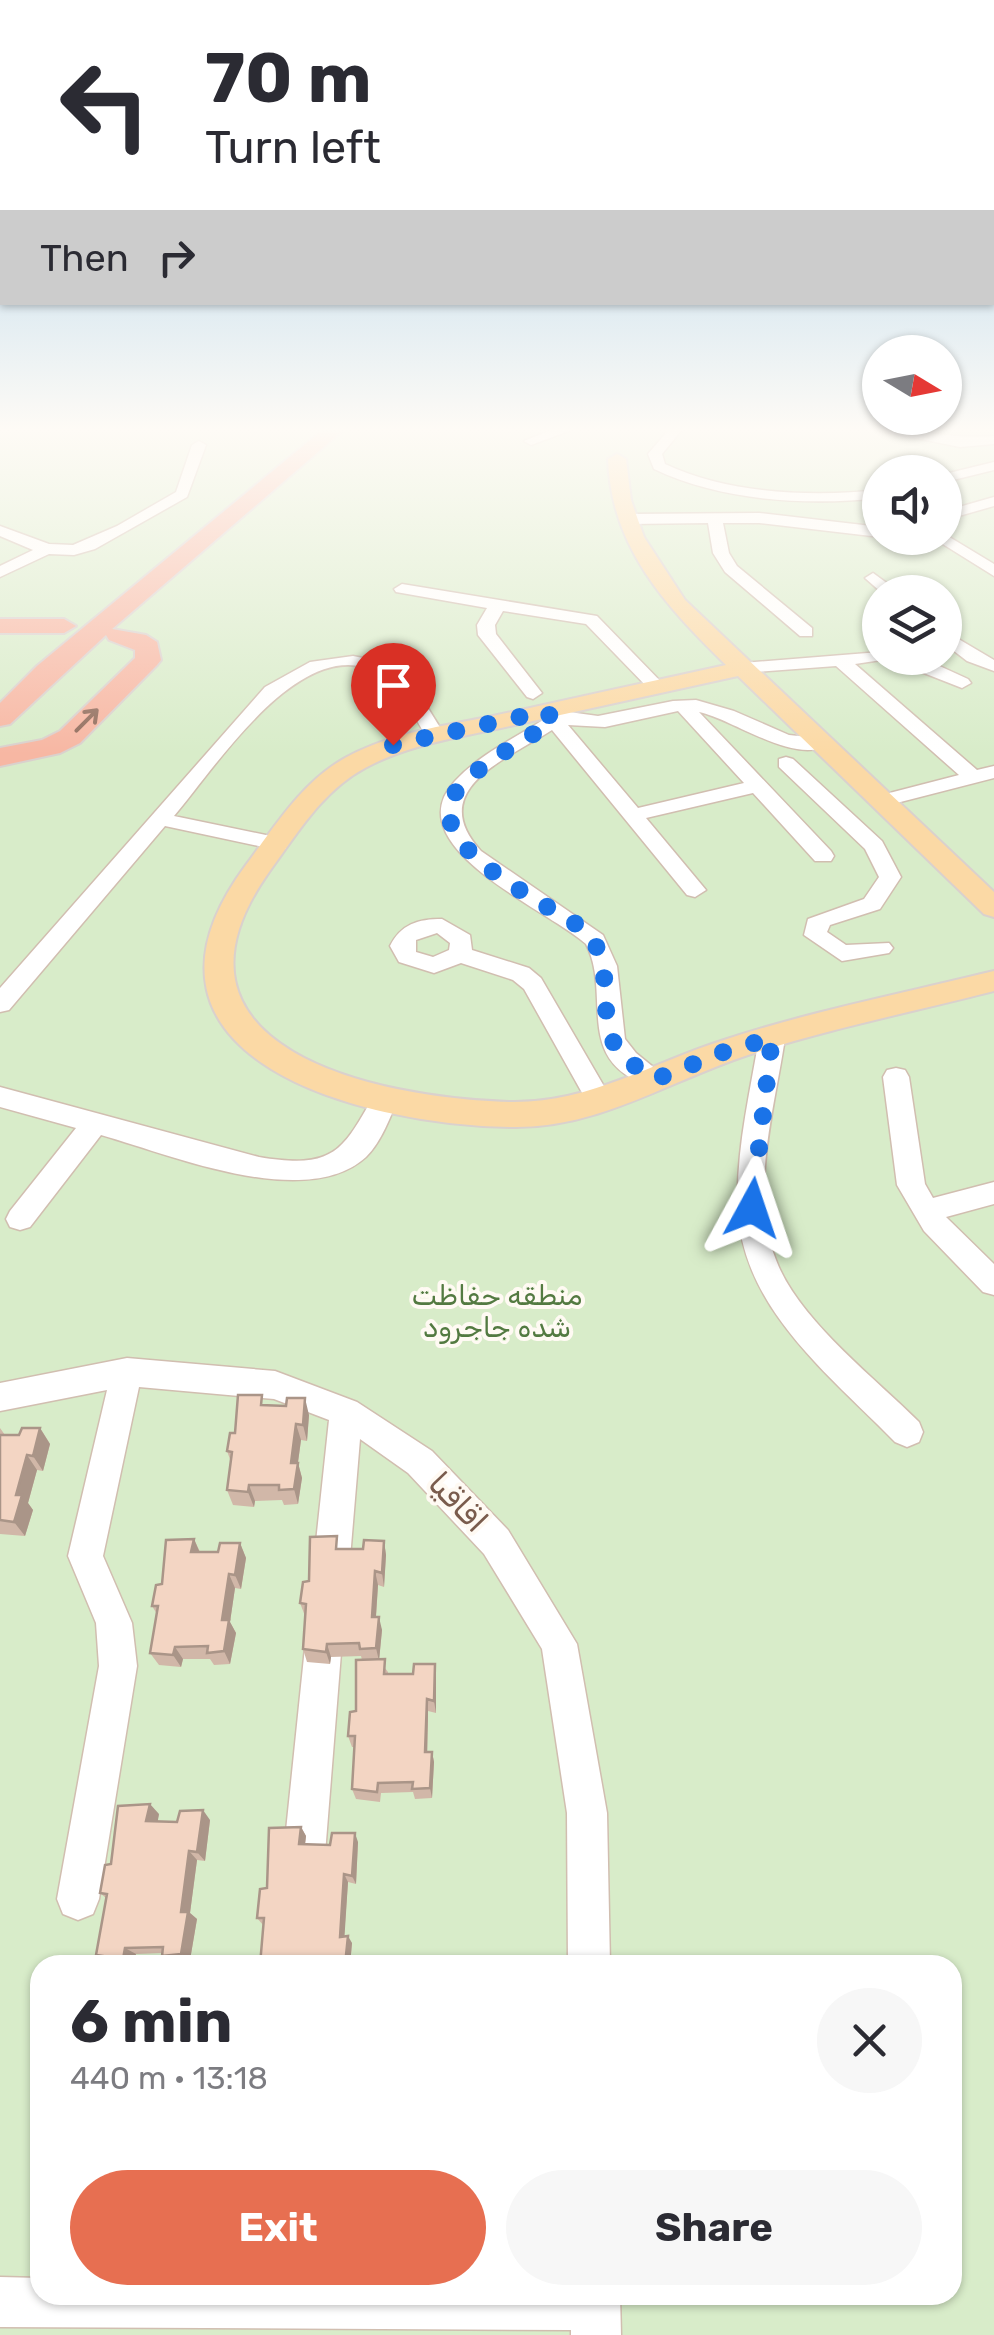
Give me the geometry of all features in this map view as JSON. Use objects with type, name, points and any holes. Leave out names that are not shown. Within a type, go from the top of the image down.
[{"type":"highway","points":[[0,694],[46,650],[182,536]]},
{"type":"highway","points":[[0,718],[46,672],[208,536]]},
{"type":"highway","points":[[0,626],[64,626]]},
{"type":"highway","points":[[0,757],[50,747],[70,738],[148,660],[148,648],[118,635]]},
{"type":"main road","points":[[635,536],[651,573],[689,618],[816,744],[994,908]]},
{"type":"main road","points":[[742,668],[434,735],[377,750],[334,774],[276,844],[223,921],[217,960],[222,996],[244,1029],[285,1062],[337,1087],[509,1115],[568,1110],[726,1051],[994,981]]},
{"type":"street","points":[[13,536],[64,552],[84,549],[107,536]]},
{"type":"street","points":[[718,536],[721,553],[731,569],[806,632]]},
{"type":"street","points":[[0,572],[47,549]]},
{"type":"street","points":[[962,551],[994,571]]},
{"type":"street","points":[[402,589],[591,620],[657,687]]},
{"type":"street","points":[[498,604],[486,625],[487,635],[696,890]]},
{"type":"street","points":[[962,649],[994,666]]},
{"type":"street","points":[[742,668],[862,658]]},
{"type":"street","points":[[840,660],[984,775]]},
{"type":"street","points":[[0,1004],[270,690],[308,666],[353,664],[390,674],[402,683],[434,735]]},
{"type":"street","points":[[947,675],[962,682]]},
{"type":"street","points":[[546,710],[605,722],[682,705],[714,710],[774,738],[816,744]]},
{"type":"street","points":[[682,705],[823,856]]},
{"type":"street","points":[[546,710],[465,782],[448,806],[448,821],[454,836],[470,854],[582,928],[597,943],[603,960],[613,1040],[622,1055],[656,1079]]},
{"type":"street","points":[[746,726],[874,846],[890,877],[872,904],[822,920],[816,924],[816,935],[826,946],[842,953],[880,948]]},
{"type":"street","points":[[786,763],[793,750],[816,744]]},
{"type":"street","points":[[882,801],[984,775]]},
{"type":"street","points":[[633,815],[757,786]]},
{"type":"street","points":[[160,819],[276,844]]},
{"type":"street","points":[[459,954],[512,970],[533,984],[599,1100]]},
{"type":"street","points":[[772,1038],[753,1188],[754,1232],[760,1260],[787,1305],[907,1432]]},
{"type":"street","points":[[896,1077],[910,1186],[924,1210],[994,1283]]},
{"type":"street","points":[[0,1097],[259,1168],[300,1171],[336,1161],[359,1146],[386,1097]]},
{"type":"street","points":[[20,1218],[95,1123]]},
{"type":"street","points":[[924,1210],[994,1193]]},
{"type":"street","points":[[78,1899],[118,1666],[114,1623],[89,1570],[86,1546],[127,1372]]},
{"type":"street","name":"اقاقیا","points":[[0,1397],[127,1372],[275,1385],[346,1412],[420,1462],[496,1542],[560,1644],[587,1813],[590,1955]]},
{"type":"street","points":[[300,1906],[346,1412]]},
{"type":"street","points":[[0,2302],[30,2303]]},
{"type":"street","points":[[179,2305],[596,2312]]},
{"type":"green space","name":"منطقه حفاظت شده جاجرود","points":[[0,536],[862,536],[862,555],[962,555],[962,536],[994,536],[994,2335],[0,2335]]},
{"type":"building","points":[[238,1395],[262,1395],[261,1405],[286,1406],[287,1398],[305,1398],[303,1425],[296,1424],[291,1463],[298,1463],[294,1489],[249,1485],[248,1492],[227,1490],[232,1452],[227,1451],[230,1433],[235,1433]]},
{"type":"building","points":[[22,1428],[40,1428],[33,1456],[27,1455],[16,1495],[22,1495],[14,1522],[0,1520],[0,1435],[19,1435]]},
{"type":"building","points":[[337,1536],[336,1549],[363,1549],[364,1540],[384,1541],[382,1573],[375,1571],[372,1617],[379,1617],[376,1648],[360,1649],[359,1643],[327,1644],[326,1652],[303,1649],[306,1604],[300,1603],[303,1582],[309,1581],[310,1537]]},
{"type":"building","points":[[194,1539],[191,1552],[218,1552],[220,1543],[240,1543],[235,1575],[229,1574],[222,1620],[229,1620],[224,1651],[207,1653],[208,1646],[175,1647],[173,1655],[150,1653],[158,1606],[152,1606],[156,1585],[162,1584],[166,1540]]},
{"type":"building","points":[[385,1659],[384,1674],[413,1674],[414,1664],[435,1664],[434,1701],[427,1699],[425,1752],[432,1752],[430,1788],[412,1789],[413,1782],[378,1783],[377,1792],[352,1789],[355,1736],[348,1736],[350,1712],[356,1711],[356,1660]]},
{"type":"building","points":[[150,1804],[146,1821],[177,1822],[180,1811],[203,1810],[197,1852],[189,1851],[181,1912],[188,1912],[181,1954],[162,1955],[163,1947],[125,1948],[124,1955],[96,1955],[107,1894],[100,1893],[105,1865],[111,1864],[118,1806]]},
{"type":"building","points":[[301,1827],[299,1844],[330,1845],[332,1833],[355,1833],[352,1876],[344,1874],[340,1937],[348,1936],[346,1955],[261,1955],[264,1918],[257,1918],[260,1889],[267,1888],[269,1828]]},
{"type":"route","points":[[393,745],[546,711],[554,721],[456,791],[448,806],[450,828],[470,854],[582,928],[597,943],[603,960],[613,1040],[622,1055],[656,1079],[726,1051],[772,1038],[752,1208]]}]
